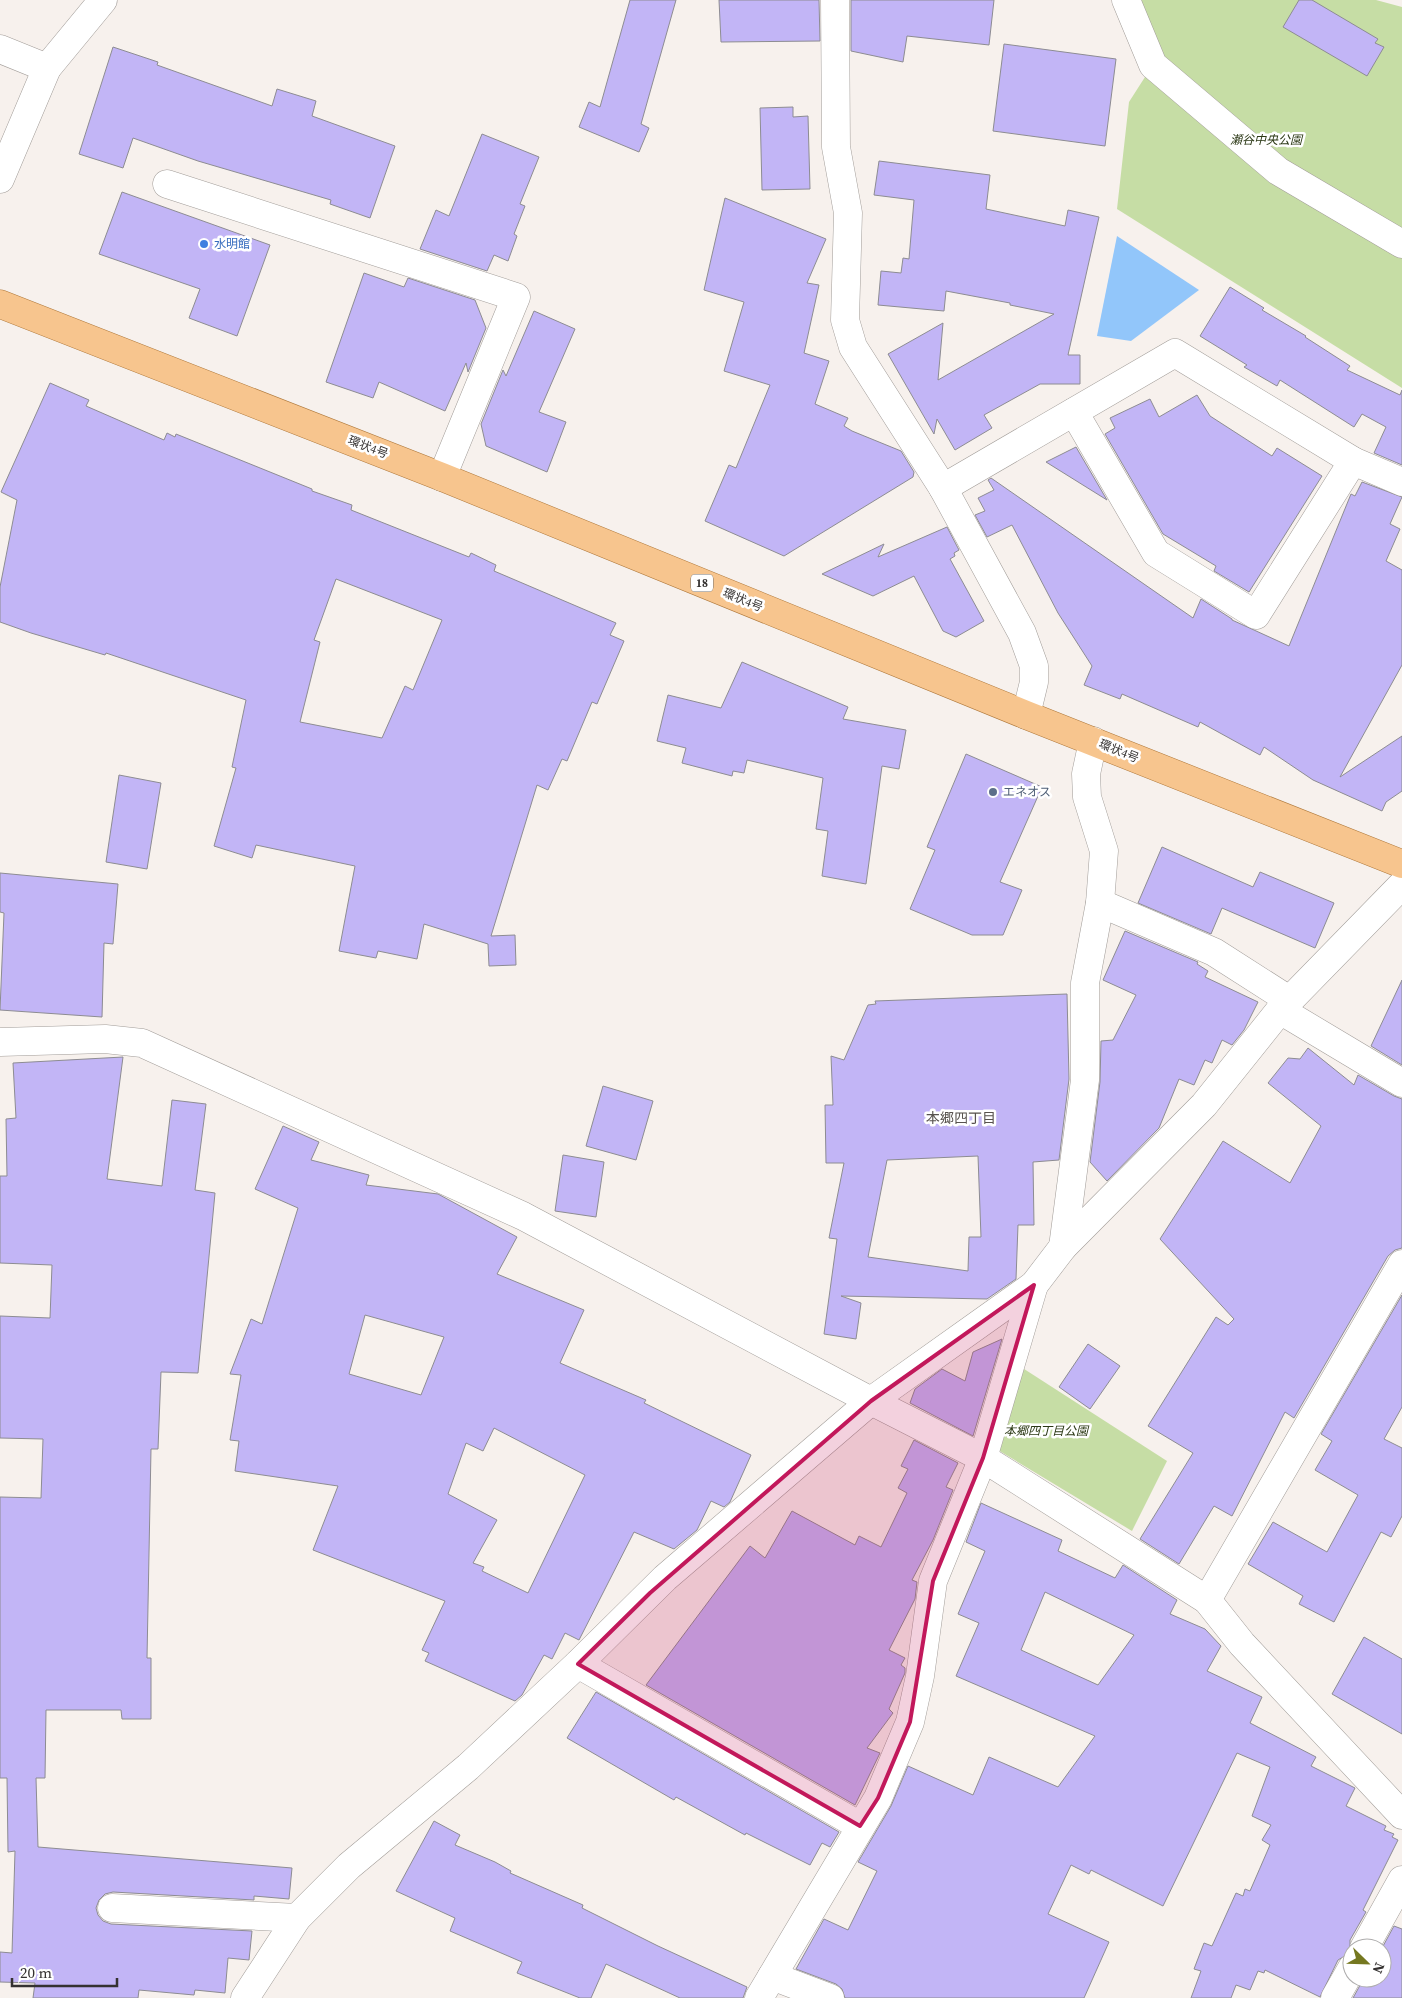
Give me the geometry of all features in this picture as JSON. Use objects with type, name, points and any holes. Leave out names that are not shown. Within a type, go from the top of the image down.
[{"type":"main road","name":"環状4号","points":[[0,304],[442,476],[1026,715],[1402,864]]},
{"type":"street","points":[[0,179],[47,68],[103,0]]},
{"type":"street","points":[[835,0],[836,148],[848,213],[846,320],[853,347],[943,488],[1022,633],[1034,666],[1034,682],[1026,715]]},
{"type":"street","points":[[1126,0],[1152,65],[1278,171],[1402,244]]},
{"type":"street","points":[[0,49],[47,68]]},
{"type":"street","points":[[167,184],[516,297],[442,476]]},
{"type":"street","points":[[943,488],[1175,353],[1353,461],[1402,482]]},
{"type":"street","points":[[1074,412],[1156,553],[1256,615],[1353,461]]},
{"type":"street","points":[[1063,1247],[1086,1080],[1085,983],[1100,903],[1104,851],[1087,790],[1086,774],[1093,741]]},
{"type":"street","points":[[245,1998],[297,1918],[350,1866],[468,1767],[578,1664],[665,1578],[871,1401],[1034,1285],[1063,1247],[1204,1105],[1285,1005],[1402,886]]},
{"type":"street","points":[[1100,903],[1214,952],[1285,1005],[1402,1083]]},
{"type":"street","points":[[0,1042],[105,1039],[142,1043],[523,1216],[871,1401],[983,1458],[1207,1600],[1242,1644],[1402,1815]]},
{"type":"street","points":[[1207,1600],[1402,1264]]},
{"type":"street","points":[[830,1998],[766,1987],[878,1798],[910,1722],[920,1676],[934,1581],[983,1458],[1034,1285]]},
{"type":"street","points":[[578,1664],[860,1826]]},
{"type":"street","points":[[1370,1938],[1402,1880]]},
{"type":"street","points":[[112,1908],[297,1918]]},
{"type":"street","points":[[1335,1998],[1342,1986]]},
{"type":"highlighted area","points":[[1034,1285],[983,1458],[933,1581],[910,1722],[878,1798],[860,1826],[578,1664],[650,1593],[871,1401]]},
{"type":"green space","name":"瀬谷中央公園","points":[[1141,0],[1376,0],[1402,7],[1402,388],[1117,209],[1129,102],[1161,52]]},
{"type":"green space","name":"本郷四丁目公園","points":[[1021,1367],[1167,1461],[1132,1531],[993,1447]]},
{"type":"water","points":[[1117,236],[1199,290],[1131,341],[1097,336]]},
{"type":"building","points":[[630,0],[676,0],[641,124],[649,128],[639,152],[579,127],[589,102],[600,107]]},
{"type":"building","points":[[719,0],[819,0],[820,41],[721,42]]},
{"type":"building","points":[[851,0],[994,0],[989,45],[907,36],[903,62],[851,51]]},
{"type":"building","points":[[1299,0],[1312,0],[1378,39],[1375,43],[1384,47],[1367,76],[1283,27]]},
{"type":"building","points":[[1004,44],[1116,59],[1105,146],[993,131]]},
{"type":"building","points":[[113,47],[158,62],[157,65],[272,106],[277,89],[316,101],[312,116],[395,146],[370,218],[330,204],[331,200],[198,161],[133,138],[123,168],[79,154]]},
{"type":"building","points":[[793,107],[793,117],[808,116],[810,189],[762,190],[760,108]]},
{"type":"building","points":[[482,134],[539,157],[520,204],[525,206],[514,234],[517,236],[508,261],[494,255],[487,271],[420,249],[436,210],[449,216]]},
{"type":"building","points":[[879,161],[990,175],[986,209],[1065,226],[1068,210],[1099,217],[1068,355],[1080,355],[1080,384],[1040,384],[984,415],[992,428],[955,450],[937,419],[934,434],[888,354],[943,323],[938,380],[1054,314],[1010,305],[1010,303],[946,291],[944,311],[878,305],[881,271],[901,273],[903,258],[909,259],[914,200],[874,195]]},
{"type":"building","points":[[122,192],[270,245],[237,336],[189,318],[200,289],[99,254]]},
{"type":"building","points":[[725,198],[826,239],[807,283],[819,285],[804,353],[829,361],[815,404],[848,418],[844,426],[852,431],[901,451],[914,472],[913,477],[784,556],[705,521],[729,465],[736,468],[770,385],[724,371],[744,302],[704,290]]},
{"type":"building","points":[[364,273],[404,287],[408,278],[475,300],[486,328],[468,372],[466,363],[445,411],[379,382],[373,398],[326,382]]},
{"type":"building","points":[[1230,287],[1264,308],[1262,310],[1306,336],[1350,366],[1347,370],[1400,395],[1402,390],[1402,465],[1374,453],[1386,427],[1362,414],[1354,427],[1280,380],[1277,386],[1244,367],[1247,365],[1200,336]]},
{"type":"building","points":[[534,311],[575,329],[539,412],[566,422],[547,472],[486,446],[481,424],[503,370],[506,376]]},
{"type":"building","points":[[50,383],[89,400],[86,406],[164,440],[167,433],[175,437],[176,434],[312,489],[312,491],[352,505],[351,510],[469,557],[471,553],[496,565],[494,571],[616,623],[610,635],[624,641],[597,704],[592,702],[567,761],[562,759],[548,790],[537,785],[491,936],[515,935],[516,965],[489,966],[488,944],[424,924],[417,959],[378,951],[376,958],[339,951],[355,866],[256,845],[252,858],[214,846],[236,768],[232,767],[246,700],[106,653],[105,655],[0,622],[0,587],[17,500],[1,492]],"holes":[[[336,579],[442,620],[413,690],[405,686],[382,738],[300,722],[320,642],[314,640]]]},
{"type":"building","points":[[1197,395],[1210,416],[1272,456],[1277,448],[1322,476],[1249,592],[1214,571],[1216,566],[1163,534],[1105,434],[1115,428],[1110,418],[1150,399],[1159,417]]},
{"type":"building","points":[[1076,447],[1107,500],[1046,462]]},
{"type":"building","points":[[991,478],[1193,618],[1201,599],[1232,620],[1289,646],[1351,494],[1355,496],[1362,482],[1402,497],[1390,524],[1400,529],[1386,561],[1402,570],[1402,665],[1340,777],[1402,736],[1402,791],[1386,802],[1382,811],[1313,780],[1264,747],[1260,755],[1200,722],[1198,727],[1122,694],[1120,699],[1084,685],[1092,666],[1058,613],[1012,525],[987,537],[975,515],[985,511],[978,498],[994,490],[988,480]]},
{"type":"building","points":[[947,527],[959,550],[950,559],[984,621],[956,637],[943,631],[914,576],[873,596],[822,574],[884,544],[878,557]]},
{"type":"building","points":[[742,662],[848,707],[843,719],[906,730],[899,769],[882,766],[866,884],[822,876],[828,831],[816,829],[823,778],[747,760],[744,773],[733,771],[732,776],[682,763],[686,748],[657,741],[668,695],[721,708]]},
{"type":"building","points":[[966,754],[1042,787],[1000,882],[1022,890],[1003,935],[972,935],[910,909],[935,850],[927,847]]},
{"type":"building","points":[[119,775],[161,783],[147,869],[106,862]]},
{"type":"building","points":[[1162,847],[1253,887],[1260,872],[1334,903],[1315,948],[1222,908],[1211,934],[1138,903]]},
{"type":"building","points":[[0,873],[118,884],[113,944],[104,943],[102,1017],[0,1010],[4,913],[0,912]]},
{"type":"building","points":[[1125,931],[1198,962],[1197,964],[1208,971],[1205,977],[1258,1002],[1244,1030],[1232,1045],[1222,1040],[1212,1063],[1205,1060],[1194,1085],[1179,1079],[1159,1128],[1107,1181],[1090,1162],[1100,1082],[1101,1041],[1113,1040],[1136,995],[1103,980]]},
{"type":"building","points":[[1402,980],[1402,1065],[1371,1046]]},
{"type":"building","points":[[1067,994],[1069,1079],[1059,1160],[1033,1162],[1034,1225],[1018,1225],[1016,1279],[987,1299],[841,1296],[861,1303],[856,1339],[824,1334],[837,1239],[829,1238],[844,1163],[826,1163],[825,1105],[833,1105],[831,1056],[844,1060],[868,1005],[876,1004],[875,1001]],"holes":[[[978,1156],[981,1237],[969,1237],[968,1271],[868,1257],[887,1160]]]},
{"type":"building","points":[[1308,1048],[1354,1085],[1358,1075],[1402,1099],[1402,1248],[1395,1250],[1388,1256],[1294,1418],[1285,1412],[1232,1516],[1214,1506],[1179,1564],[1140,1539],[1193,1453],[1148,1426],[1216,1317],[1228,1325],[1234,1319],[1160,1239],[1223,1141],[1290,1183],[1321,1126],[1268,1083],[1288,1058],[1300,1059]]},
{"type":"building","points":[[123,1057],[107,1179],[162,1186],[172,1100],[206,1104],[195,1190],[215,1193],[198,1373],[161,1372],[158,1449],[151,1449],[147,1658],[151,1658],[151,1719],[122,1719],[121,1710],[46,1710],[45,1778],[36,1778],[38,1847],[292,1868],[289,1899],[254,1896],[254,1900],[113,1892],[105,1894],[99,1900],[96,1908],[98,1915],[103,1921],[111,1924],[252,1931],[249,1960],[228,1958],[225,1993],[195,1990],[194,1995],[139,1990],[138,1998],[33,1998],[35,1983],[0,1982],[0,1952],[12,1953],[15,1851],[8,1852],[7,1778],[0,1778],[0,1497],[41,1498],[43,1439],[0,1438],[0,1316],[50,1318],[52,1265],[0,1263],[0,1176],[7,1176],[6,1119],[16,1118],[13,1063]]},
{"type":"building","points":[[603,1086],[653,1101],[636,1160],[586,1146]]},
{"type":"building","points":[[283,1126],[319,1142],[311,1160],[369,1175],[366,1185],[438,1194],[517,1237],[497,1274],[584,1310],[560,1363],[646,1400],[644,1403],[751,1455],[730,1502],[724,1507],[711,1501],[697,1530],[674,1549],[634,1532],[579,1640],[565,1633],[552,1659],[544,1655],[522,1695],[515,1701],[425,1661],[429,1653],[422,1650],[445,1601],[313,1550],[338,1486],[235,1471],[239,1441],[230,1440],[241,1375],[230,1374],[251,1319],[262,1324],[298,1208],[255,1189]],"holes":[[[365,1315],[444,1337],[421,1395],[349,1374]],[[494,1428],[585,1475],[528,1593],[482,1571],[484,1567],[473,1563],[497,1520],[448,1494],[466,1443],[483,1451]]]},
{"type":"building","points":[[563,1155],[604,1162],[596,1217],[555,1211]]},
{"type":"building","points":[[1402,1295],[1402,1407],[1384,1439],[1402,1448],[1402,1516],[1391,1537],[1381,1532],[1334,1622],[1299,1604],[1303,1596],[1248,1564],[1273,1522],[1327,1552],[1358,1495],[1315,1470],[1332,1441],[1321,1434]]},
{"type":"building","points":[[1002,1339],[973,1436],[910,1403],[915,1389],[942,1369],[965,1381],[973,1352]]},
{"type":"building","points":[[1088,1344],[1120,1366],[1090,1409],[1059,1387]]},
{"type":"building","points":[[914,1440],[958,1463],[946,1487],[953,1490],[933,1540],[912,1580],[917,1582],[915,1599],[889,1650],[905,1658],[901,1665],[905,1668],[905,1673],[889,1709],[893,1713],[867,1748],[880,1753],[855,1805],[646,1685],[750,1546],[765,1558],[792,1511],[855,1545],[859,1536],[881,1547],[907,1493],[898,1488],[908,1469],[901,1466]]},
{"type":"building","points":[[981,1503],[1062,1540],[1058,1551],[1115,1578],[1123,1565],[1177,1600],[1170,1614],[1205,1629],[1221,1646],[1207,1671],[1262,1697],[1250,1723],[1316,1757],[1311,1766],[1355,1788],[1346,1806],[1386,1826],[1384,1830],[1394,1834],[1392,1837],[1398,1840],[1363,1910],[1366,1912],[1351,1938],[1342,1938],[1342,1958],[1338,1960],[1320,1997],[1265,1970],[1264,1973],[1258,1971],[1250,1990],[1236,1985],[1231,1998],[1191,1998],[1201,1971],[1194,1969],[1204,1943],[1212,1946],[1236,1893],[1243,1896],[1245,1889],[1250,1891],[1270,1845],[1262,1840],[1271,1825],[1252,1816],[1270,1767],[1237,1753],[1163,1906],[1091,1870],[1089,1874],[1071,1865],[1048,1914],[1109,1942],[1084,1998],[845,1998],[842,1989],[836,1984],[796,1969],[824,1919],[848,1930],[877,1871],[858,1862],[891,1806],[908,1766],[973,1795],[989,1757],[1058,1787],[1095,1736],[956,1676],[979,1623],[958,1614],[985,1551],[966,1542]],"holes":[[[1045,1592],[1134,1635],[1098,1685],[1021,1650]]]},
{"type":"building","points":[[1364,1637],[1402,1659],[1402,1734],[1332,1694]]},
{"type":"building","points":[[596,1692],[839,1832],[830,1847],[822,1843],[810,1865],[746,1833],[745,1835],[676,1797],[674,1800],[567,1738]]},
{"type":"building","points":[[434,1821],[460,1835],[455,1845],[495,1862],[511,1871],[510,1873],[583,1905],[582,1908],[658,1946],[747,1987],[743,1998],[680,1998],[606,1964],[591,1998],[580,1998],[517,1973],[522,1962],[450,1931],[455,1918],[396,1891]]},
{"type":"building","points":[[1394,1926],[1402,1929],[1402,1998],[1353,1998],[1358,1988],[1392,1988],[1392,1938],[1387,1938]]},
{"type":"place","name":"水明館","points":[[204,244]]},
{"type":"place","name":"エネオス","points":[[993,792]]},
{"type":"district","name":"本郷四丁目","points":[[961,1118]]}]
